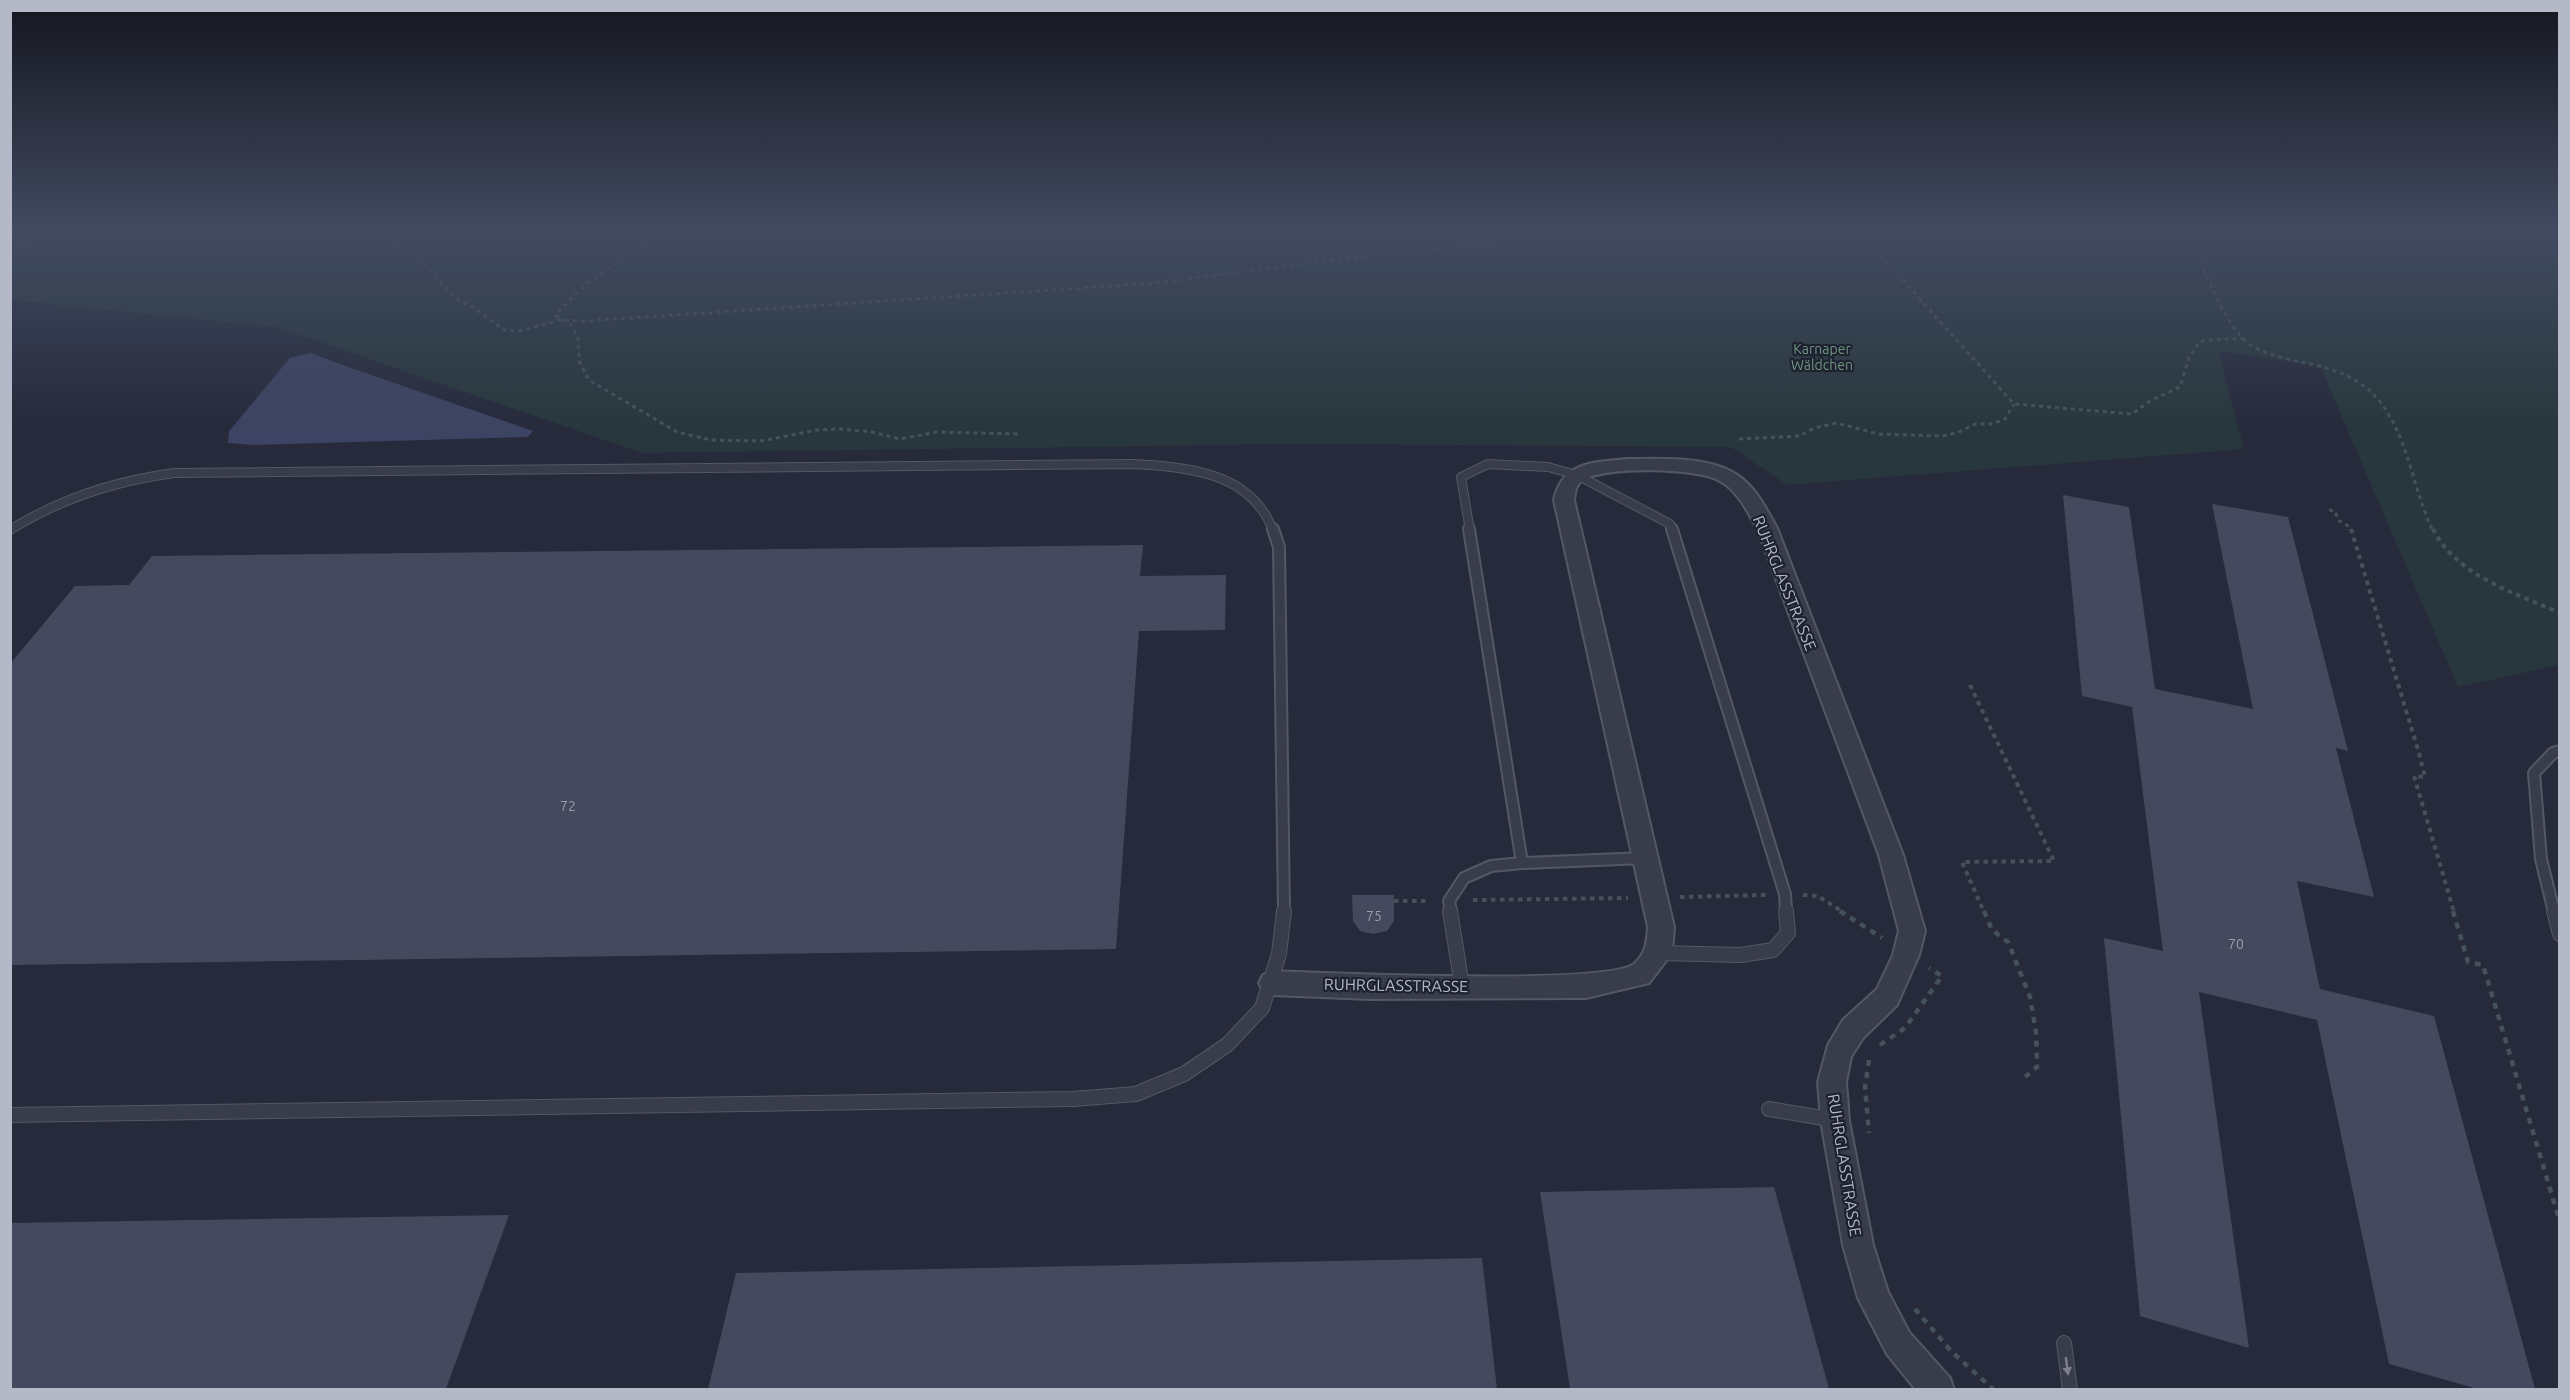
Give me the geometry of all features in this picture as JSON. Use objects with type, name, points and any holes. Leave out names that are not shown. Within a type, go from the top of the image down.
[{"type":"street","name":"RUHRGLASSTRASSE","points":[[1577,475],[1620,466],[1674,466],[1723,474],[1743,488],[1767,528],[1891,855],[1912,931],[1906,955],[1887,997],[1853,1029],[1839,1054],[1832,1082],[1835,1120],[1858,1245],[1874,1298],[1898,1343],[1938,1389]]},
{"type":"street","points":[[1577,475],[1567,484],[1564,500],[1661,927],[1659,953]]},
{"type":"street","name":"RUHRGLASSTRASSE","points":[[1272,982],[1371,987],[1586,986],[1640,975],[1659,953]]},
{"type":"lane","points":[[10,530],[31,516],[69,498],[142,477],[174,473],[1133,464],[1178,466],[1212,475],[1240,486],[1266,515],[1279,547],[1285,900],[1279,954],[1262,1008],[1227,1045],[1184,1074],[1136,1094],[1072,1099],[10,1115]]},
{"type":"lane","points":[[1522,863],[1461,477],[1488,464],[1548,466],[1577,475],[1671,524],[1785,894],[1788,933],[1773,950],[1741,955],[1659,953]]},
{"type":"lane","points":[[2559,751],[2553,753],[2534,773],[2541,859],[2559,934]]},
{"type":"lane","points":[[1462,986],[1449,901],[1464,878],[1491,866],[1646,858]]},
{"type":"lane","points":[[1769,1109],[1835,1120]]},
{"type":"lane","points":[[2064,1343],[2070,1389]]},
{"type":"path","points":[[454,297],[473,307],[504,330],[519,331],[560,320],[584,321],[940,297]]},
{"type":"path","points":[[572,297],[563,304],[556,316],[571,325],[578,337],[579,361],[589,380],[677,432],[711,440],[761,441],[817,430],[840,429],[872,432],[900,439],[937,432],[1020,434]]},
{"type":"path","points":[[1918,297],[2014,404],[2132,414],[2150,401],[2180,387],[2189,357],[2200,341],[2243,338]]},
{"type":"path","points":[[2219,297],[2249,344],[2265,351],[2325,366],[2355,379],[2372,393],[2390,416],[2400,438],[2428,522],[2448,550],[2492,582],[2559,613]]},
{"type":"path","points":[[1739,439],[1800,436],[1814,428],[1837,423],[1878,434],[1941,436],[1957,433],[1975,424],[1992,424],[2005,419],[2014,404]]},
{"type":"path","points":[[2329,510],[2335,511],[2338,520],[2350,527],[2419,753],[2425,777],[2414,776],[2468,962],[2483,965],[2559,1222]]},
{"type":"path","points":[[1970,685],[2054,861],[1962,862],[1992,930],[2008,942],[2030,997],[2036,1032],[2037,1067],[2024,1077]]},
{"type":"path","points":[[1394,901],[1785,894],[1818,896],[1906,955],[1942,976],[1905,1028],[1874,1048]]},
{"type":"path","points":[[1870,1056],[1864,1084],[1870,1142]]},
{"type":"path","points":[[1910,1299],[1938,1338],[1962,1363],[1994,1389]]},
{"type":"green space","name":"Karnaper Wäldchen","points":[[11,297],[2559,297],[2559,665],[2458,687],[2320,366],[2218,351],[2244,449],[1787,485],[1731,447],[1299,444],[642,453],[276,327],[11,300]]},
{"type":"water","points":[[311,353],[533,431],[528,437],[253,445],[228,443],[229,431],[290,358]]},
{"type":"building","points":[[2063,495],[2129,507],[2155,689],[2253,709],[2212,504],[2288,517],[2348,751],[2336,748],[2374,897],[2297,881],[2320,989],[2434,1016],[2535,1389],[2478,1389],[2389,1364],[2317,1020],[2199,992],[2249,1348],[2140,1316],[2104,938],[2163,951],[2132,707],[2082,696]]},
{"type":"building","points":[[1143,545],[1140,576],[1226,575],[1225,630],[1139,631],[1116,949],[10,965],[10,664],[75,586],[129,585],[152,556]]},
{"type":"building","points":[[1352,895],[1394,895],[1394,921],[1387,931],[1373,934],[1360,931],[1353,921]]},
{"type":"building","points":[[1774,1187],[1829,1389],[1570,1389],[1540,1192]]},
{"type":"building","points":[[509,1215],[446,1389],[10,1389],[10,1223]]},
{"type":"building","points":[[1482,1258],[1497,1389],[708,1389],[736,1273]]}]
